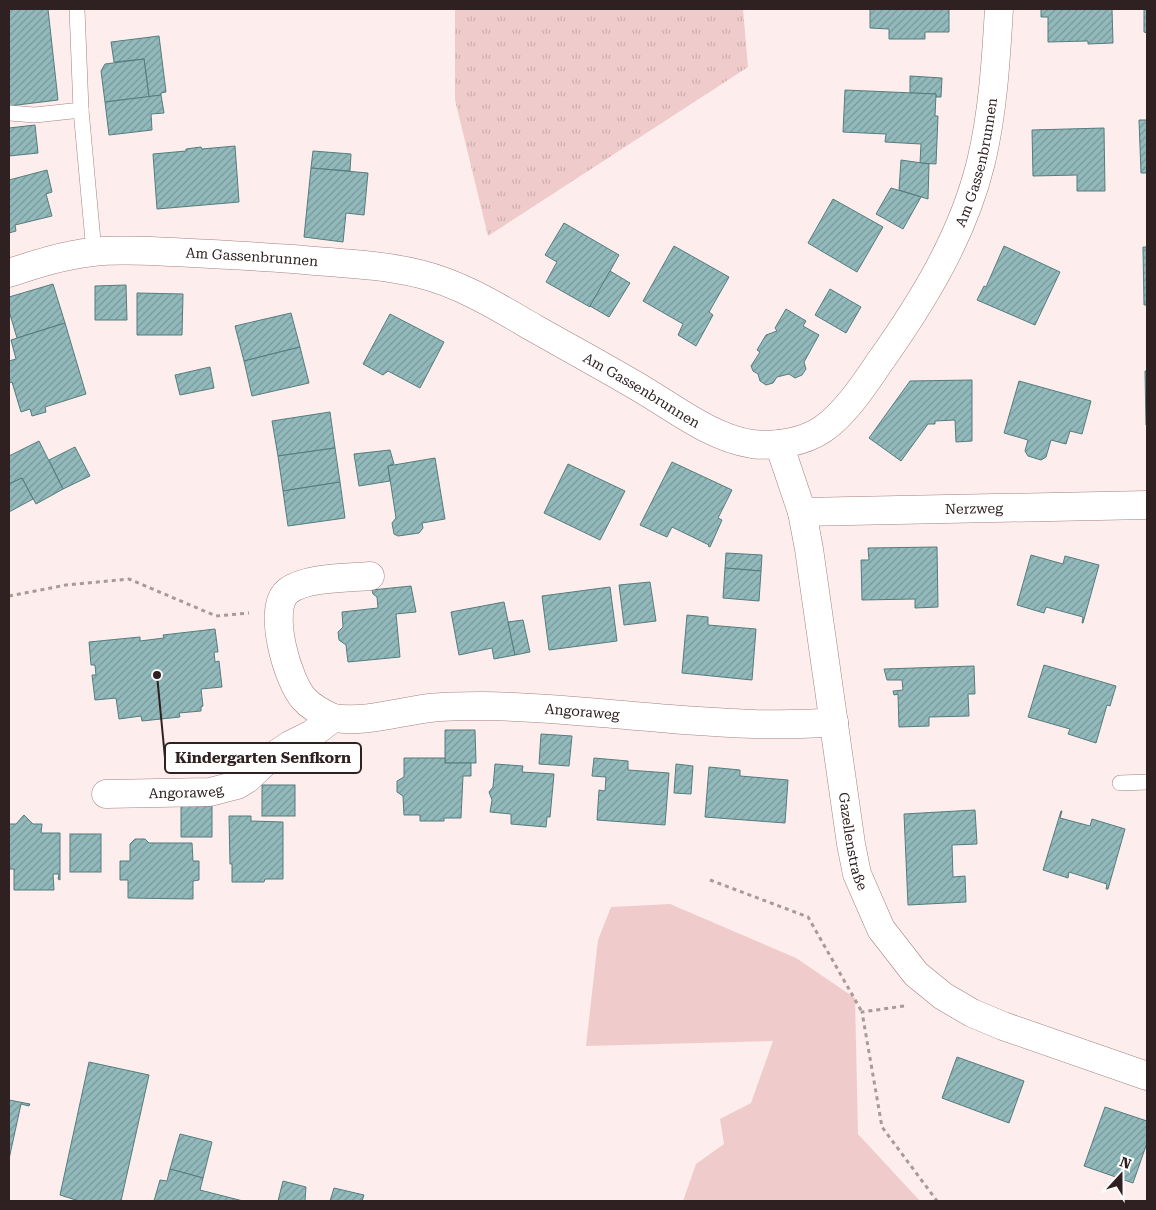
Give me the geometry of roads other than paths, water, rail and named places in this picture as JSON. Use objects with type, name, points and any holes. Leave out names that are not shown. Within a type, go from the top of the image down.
[{"type":"street","name":"Am Gassenbrunnen","points":[[9,273],[68,256],[94,252],[140,251],[263,257],[362,265],[421,274],[479,297],[724,436],[753,444],[779,444],[802,440],[834,421],[866,381],[928,290],[949,251],[963,220],[982,161],[990,111],[999,9]]},
{"type":"street","name":"Gazellenstraße","points":[[779,444],[802,512],[852,852],[857,874],[868,904],[881,929],[896,951],[916,974],[943,996],[972,1014],[1147,1076]]},
{"type":"street","name":"Nerzweg","points":[[802,512],[1147,505]]},
{"type":"street","name":"Angoraweg","points":[[370,576],[312,582],[298,586],[286,592],[278,609],[280,628],[292,681],[303,698],[320,713],[333,718],[350,720],[368,719],[431,708],[465,706],[554,710],[748,725],[834,722]]},
{"type":"street","name":"Angoraweg","points":[[106,794],[210,792],[226,789],[247,779],[266,761],[290,745],[312,734],[333,718]]},
{"type":"lane","points":[[77,9],[81,110],[94,252]]},
{"type":"lane","points":[[9,113],[35,115],[81,110]]},
{"type":"lane","points":[[1120,783],[1147,782]]},
{"type":"place","name":"Kindergarten Senfkorn","points":[[157,675]]}]
